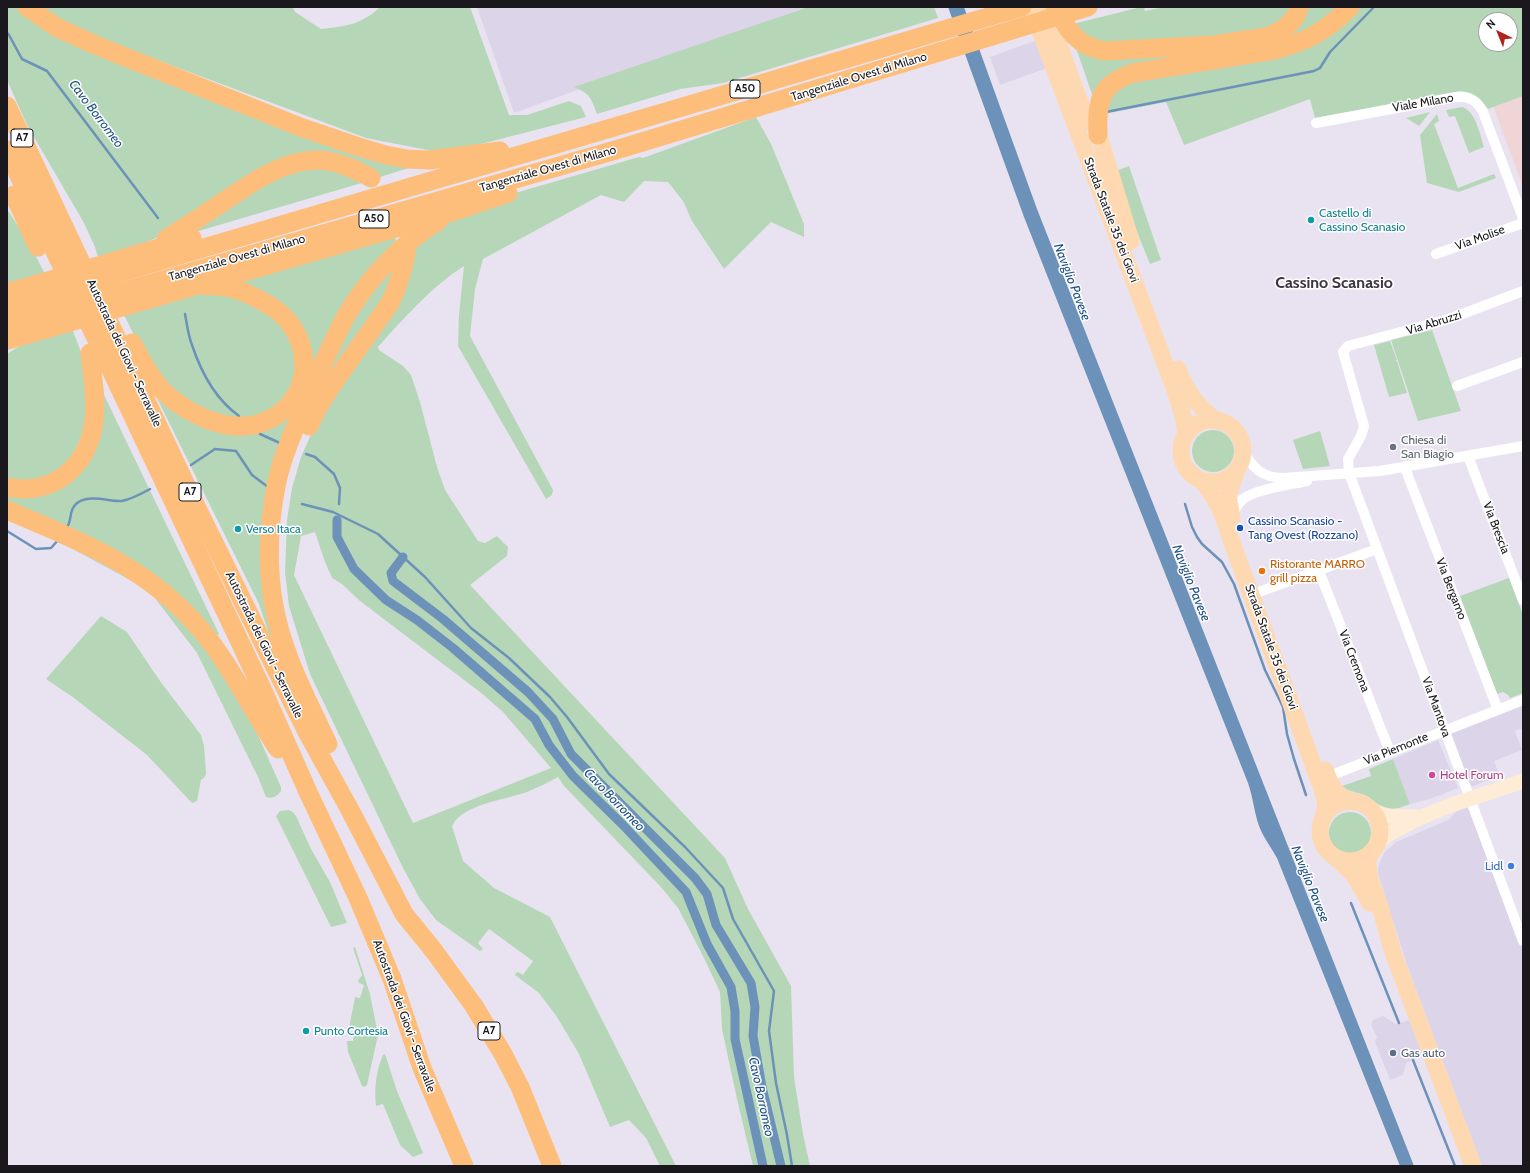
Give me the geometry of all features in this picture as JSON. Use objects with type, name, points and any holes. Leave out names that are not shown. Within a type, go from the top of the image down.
[{"type":"highway","points":[[27,7],[56,26],[95,46],[303,128],[358,148],[386,155],[429,160],[502,151],[571,140]]},
{"type":"highway","name":"Tangenziale Ovest di Milano","points":[[7,326],[42,312],[119,266],[571,140],[1022,7]]},
{"type":"highway","points":[[1067,8],[1064,23],[1077,40],[1094,50],[1105,51],[1213,45],[1261,38],[1273,35],[1288,26],[1294,19],[1299,7]]},
{"type":"highway","points":[[1098,135],[1097,109],[1101,97],[1109,86],[1124,76],[1133,73],[1291,46],[1316,35],[1350,7]]},
{"type":"highway","name":"Tangenziale Ovest di Milano","points":[[7,308],[42,312],[132,296],[926,57],[1067,8]]},
{"type":"highway","name":"Autostrada dei Giovi - Serravalle","points":[[7,106],[189,490],[304,725],[404,914],[434,951],[474,1006],[503,1054],[520,1087],[552,1166]]},
{"type":"highway","points":[[190,287],[458,210],[530,185],[619,149]]},
{"type":"highway","name":"Autostrada dei Giovi - Serravalle","points":[[7,150],[264,693],[308,792],[358,898],[392,979],[422,1068],[464,1166]]},
{"type":"highway","points":[[148,250],[502,151]]},
{"type":"highway","points":[[119,266],[148,250],[252,182],[268,173],[284,167],[300,162],[319,160],[346,166],[371,178]]},
{"type":"highway","points":[[37,170],[71,223],[140,360],[150,375],[174,400],[202,417],[227,426],[237,427],[257,424],[278,414],[291,401],[297,392],[304,372],[304,353],[295,330],[278,311],[244,292],[230,287],[215,285],[190,287],[132,296]]},
{"type":"highway","name":"A7","points":[[7,180],[225,632],[264,693]]},
{"type":"highway","points":[[7,201],[26,221]]},
{"type":"highway","points":[[328,744],[290,665],[274,607],[270,578],[270,547],[276,485],[285,454],[296,425],[346,316],[358,297],[380,270],[418,234],[458,210]]},
{"type":"highway","points":[[350,810],[300,668],[288,623],[281,569],[281,540],[288,488],[295,461],[304,437],[317,409],[349,359],[390,303],[403,272],[406,253]]},
{"type":"highway","points":[[7,293],[42,312]]},
{"type":"highway","points":[[7,340],[42,312]]},
{"type":"highway","points":[[7,349],[42,312]]},
{"type":"highway","points":[[7,487],[18,490],[35,490],[45,487],[65,477],[81,458],[87,447],[94,421],[95,408],[90,353]]},
{"type":"highway","points":[[7,510],[86,544],[133,569],[180,608],[210,641],[224,661],[276,746],[308,792]]},
{"type":"main road","name":"Strada Statale 35 dei Giovi","points":[[1031,7],[1176,393],[1184,420],[1186,435]]},
{"type":"main road","name":"Strada Statale 35 dei Giovi","points":[[1045,7],[1187,390],[1194,400],[1215,420]]},
{"type":"main road","points":[[1067,8],[1081,74],[1098,135],[1131,241]]},
{"type":"main road","points":[[1206,420],[1215,420],[1225,422],[1233,427],[1243,444],[1244,453],[1241,464],[1236,472],[1228,478],[1220,482],[1202,481],[1192,475],[1185,466],[1181,456],[1182,445],[1191,428],[1206,420]]},
{"type":"main road","name":"Strada Statale 35 dei Giovi","points":[[1236,472],[1228,496],[1234,523],[1330,782],[1340,796],[1352,801]]},
{"type":"main road","name":"Strada Statale 35 dei Giovi","points":[[1202,481],[1215,498],[1223,514],[1321,786],[1326,804],[1323,818]]},
{"type":"main road","points":[[1392,950],[1356,878],[1346,867],[1326,850],[1321,840],[1320,830],[1323,818],[1335,805],[1342,802],[1352,801],[1362,803],[1370,808],[1380,823],[1380,836],[1366,861],[1369,875],[1381,910],[1392,950],[1473,1166]]},
{"type":"main road","points":[[1334,857],[1344,861],[1355,861],[1364,858],[1374,849]]},
{"type":"street","name":"Viale Milano","points":[[1316,123],[1456,97],[1466,97],[1472,99],[1477,102],[1483,112],[1523,218]]},
{"type":"street","name":"Via Molise","points":[[1436,254],[1523,223]]},
{"type":"street","name":"Via Abruzzi","points":[[1349,473],[1348,459],[1361,436],[1364,426],[1343,356],[1344,349],[1348,346],[1449,320],[1523,291]]},
{"type":"street","points":[[1457,386],[1523,362]]},
{"type":"street","points":[[1244,453],[1249,462],[1261,473],[1271,477],[1330,475],[1405,468],[1523,446]]},
{"type":"street","name":"Via Brescia","points":[[1468,456],[1523,600]]},
{"type":"street","name":"Via Bergamo","points":[[1405,468],[1498,710]]},
{"type":"street","name":"Via Mantova","points":[[1349,473],[1523,941]]},
{"type":"street","points":[[1234,523],[1234,509],[1241,500],[1251,495],[1330,475]]},
{"type":"street","points":[[1259,592],[1377,549]]},
{"type":"street","name":"Via Cremona","points":[[1319,571],[1390,752]]},
{"type":"street","name":"Via Piemonte","points":[[1337,773],[1523,700]]},
{"type":"street","points":[[1374,849],[1388,834],[1419,817],[1470,798],[1523,781]]},
{"type":"street","points":[[1370,808],[1389,816],[1419,817]]},
{"type":"shaded area","points":[[477,7],[806,7],[514,113]]},
{"type":"shaded area","points":[[1037,40],[1047,68],[1000,85],[990,57]]},
{"type":"shaded area","points":[[1523,96],[1523,187],[1493,106]]},
{"type":"shaded area","points":[[1523,705],[1523,728],[1515,731],[1522,750],[1494,761],[1500,776],[1470,787],[1449,732]]},
{"type":"shaded area","points":[[1438,740],[1458,788],[1430,799],[1410,804],[1393,759]]},
{"type":"shaded area","points":[[1470,798],[1517,923],[1523,921],[1523,1166],[1482,1166],[1408,968],[1378,874],[1378,867],[1384,853],[1396,842],[1448,820]]},
{"type":"shaded area","points":[[1383,1016],[1396,1024],[1409,1020],[1423,1056],[1406,1063],[1403,1075],[1390,1080],[1375,1042],[1377,1037],[1371,1025],[1373,1020]]},
{"type":"green space","points":[[7,7],[19,7],[412,167],[377,178],[307,155],[154,239],[99,260],[84,223],[27,125],[7,80]]},
{"type":"green space","points":[[39,7],[293,7],[295,12],[321,29],[353,24],[366,18],[380,7],[470,7],[509,115],[527,115],[569,101],[581,106],[586,117],[473,146],[438,152],[366,138],[82,32]]},
{"type":"green space","points":[[808,7],[934,7],[938,18],[723,83],[680,89],[597,114],[590,98],[584,92],[574,87]]},
{"type":"green space","points":[[1144,7],[1145,11],[1164,7],[1292,7],[1277,26],[1243,37],[1092,43],[1073,24]]},
{"type":"green space","points":[[1302,7],[1343,7],[1310,33],[1136,68],[1093,97],[1076,48],[1234,48]]},
{"type":"green space","points":[[1355,7],[1523,7],[1523,96],[1488,109],[1477,97],[1470,93],[1461,91],[1315,118],[1310,99],[1184,145],[1166,102],[1104,114],[1106,97],[1126,80],[1247,60]]},
{"type":"green space","points":[[1462,107],[1467,109],[1474,118],[1484,147],[1469,153],[1455,116],[1449,117],[1446,110]]},
{"type":"green space","points":[[1430,112],[1419,126],[1406,118]]},
{"type":"green space","points":[[1437,114],[1439,121],[1434,124],[1458,188],[1494,174],[1496,178],[1459,192],[1427,183],[1420,135]]},
{"type":"green space","points":[[756,117],[771,144],[804,224],[804,237],[771,222],[724,269],[692,221],[683,201],[668,182],[644,181],[624,202],[601,195],[483,259],[475,289],[470,336],[553,490],[552,495],[546,499],[458,346],[459,315],[464,266],[429,293],[378,347],[379,350],[403,366],[411,375],[445,490],[478,541],[485,543],[497,536],[508,547],[507,556],[470,585],[725,858],[748,909],[791,986],[794,1077],[803,1134],[810,1166],[753,1166],[722,1029],[720,992],[702,954],[678,908],[661,887],[564,786],[558,777],[524,793],[474,808],[457,819],[452,826],[463,861],[494,888],[550,917],[676,1166],[660,1166],[646,1138],[629,1120],[610,1127],[579,1054],[557,1017],[539,993],[515,975],[518,972],[523,975],[533,961],[489,929],[478,943],[483,949],[480,951],[436,920],[420,899],[403,868],[310,674],[289,606],[285,572],[287,520],[292,488],[301,457],[323,408],[410,249],[448,219],[505,196],[639,157],[643,158]],"holes":[[[315,532],[332,578],[342,584],[360,601],[480,692],[503,712],[551,768],[413,823],[294,575],[301,536]]]},
{"type":"green space","points":[[327,166],[365,182],[185,235],[280,173]]},
{"type":"green space","points":[[1129,166],[1161,260],[1150,264],[1113,172]]},
{"type":"green space","points":[[7,209],[29,243],[45,274],[7,287]]},
{"type":"green space","points":[[395,230],[396,244],[365,276],[273,476],[283,662],[273,646],[259,604],[149,382],[202,423],[287,415],[304,332],[232,283]]},
{"type":"green space","points":[[393,262],[392,286],[327,381],[335,346]]},
{"type":"green space","points":[[212,292],[246,299],[269,310],[295,338],[295,385],[268,413],[239,421],[195,408],[160,379],[137,341],[123,313],[163,298]]},
{"type":"green space","points":[[71,326],[88,370],[89,420],[68,466],[38,482],[7,480],[7,354],[28,340]]},
{"type":"green space","points":[[1432,330],[1461,411],[1418,421],[1391,340]]},
{"type":"green space","points":[[1390,341],[1397,360],[1395,361],[1397,361],[1407,393],[1389,397],[1374,345]]},
{"type":"green space","points":[[104,395],[219,634],[213,637],[194,615],[7,503],[7,493],[56,490]]},
{"type":"green space","points":[[1209,430],[1217,430],[1225,433],[1231,439],[1234,451],[1231,463],[1225,469],[1217,472],[1209,472],[1201,469],[1195,463],[1192,455],[1192,447],[1195,439],[1201,433]]},
{"type":"green space","points":[[1320,431],[1330,466],[1303,469],[1293,440]]},
{"type":"green space","points":[[73,544],[149,587],[202,638],[249,715],[281,787],[281,791],[277,796],[271,798],[266,797],[258,777],[197,653],[151,593],[145,588],[69,547]]},
{"type":"green space","points":[[1509,578],[1523,615],[1523,693],[1510,698],[1503,692],[1497,694],[1460,596]]},
{"type":"green space","points":[[101,616],[127,632],[160,681],[201,735],[204,746],[206,774],[201,780],[197,801],[192,803],[147,755],[74,698],[46,679]]},
{"type":"green space","points":[[1393,759],[1410,804],[1395,809],[1384,808],[1365,795],[1350,791],[1342,786],[1371,776],[1369,769]]},
{"type":"green space","points":[[289,810],[296,816],[311,849],[330,882],[347,923],[331,927],[276,816],[280,811]]},
{"type":"green space","points":[[1346,812],[1354,812],[1365,818],[1371,829],[1371,837],[1365,848],[1354,854],[1346,854],[1335,848],[1329,837],[1329,829],[1335,818]]},
{"type":"green space","points":[[355,947],[370,994],[378,1035],[367,1085],[364,1087],[362,1086],[348,1052],[347,1041],[353,1041],[355,1029],[349,1028],[355,997],[360,998],[364,985],[358,981],[362,975],[353,948]]},
{"type":"green space","points":[[385,1054],[397,1091],[423,1153],[413,1157],[400,1145],[383,1104],[376,1106],[375,1087],[377,1074],[383,1055]]},
{"type":"water","points":[[948,7],[964,7],[1037,209],[1414,1166],[1400,1166],[1277,858],[1259,826],[1248,783],[1024,217]]},
{"type":"waterway","points":[[1106,112],[1314,71],[1320,68],[1330,52],[1374,7]]},
{"type":"waterway","name":"Cavo Borromeo","points":[[7,33],[22,59],[47,71],[158,218]]},
{"type":"waterway","name":"Cavo Borromeo","points":[[185,314],[191,341],[204,375],[223,402],[239,416]]},
{"type":"waterway","name":"Cavo Borromeo","points":[[260,434],[282,444]]},
{"type":"waterway","points":[[191,465],[215,449],[236,451],[252,475],[268,487]]},
{"type":"waterway","name":"Cavo Borromeo","points":[[306,454],[315,457],[334,474],[340,488],[339,504]]},
{"type":"waterway","points":[[66,529],[72,510],[76,504],[81,501],[93,498],[122,501],[133,498],[150,489]]},
{"type":"waterway","points":[[302,504],[333,512],[378,534],[425,577],[471,628],[509,658],[550,697],[567,717],[609,774],[685,847],[723,888],[733,919],[774,991],[769,1031],[776,1083],[792,1166]]},
{"type":"waterway","points":[[1185,504],[1192,527],[1197,537],[1202,544],[1222,562],[1234,584],[1265,670],[1283,707],[1287,734],[1306,795]]},
{"type":"waterway","name":"Cavo Borromeo","points":[[337,520],[337,537],[354,569],[386,600],[417,620],[453,648],[535,719],[549,745],[573,776],[623,825],[686,892],[707,944],[731,987],[735,1011],[735,1039],[763,1166]]},
{"type":"waterway","points":[[7,531],[36,549],[51,548],[59,539]]},
{"type":"waterway","points":[[403,557],[391,573],[393,581],[443,619],[528,692],[553,719],[571,754],[695,878],[707,894],[716,925],[751,983],[755,1007],[753,1036],[762,1087],[781,1166]]},
{"type":"waterway","points":[[1351,903],[1399,1023]]},
{"type":"waterway","points":[[1413,1060],[1455,1166]]},
{"type":"place","name":"Castello di Cassino Scanasio","points":[[1311,220]]},
{"type":"place","name":"Chiesa di San Biagio","points":[[1393,447]]},
{"type":"place","name":"Cassino Scanasio - Tang Ovest (Rozzano)","points":[[1240,528]]},
{"type":"place","name":"Verso Itaca","points":[[238,529]]},
{"type":"place","name":"Ristorante MARRO grill pizza","points":[[1262,571]]},
{"type":"place","name":"Hotel Forum","points":[[1432,775]]},
{"type":"place","name":"Lidl","points":[[1511,866]]},
{"type":"place","name":"Punto Cortesia","points":[[306,1031]]},
{"type":"place","name":"Gas auto","points":[[1393,1053]]},
{"type":"district","name":"Cassino Scanasio","points":[[1334,283]]},
{"type":"water label","name":"Naviglio Pavese","points":[[1072,282]]},
{"type":"water label","name":"Naviglio Pavese","points":[[1191,583]]},
{"type":"water label","name":"Naviglio Pavese","points":[[1310,884]]}]
